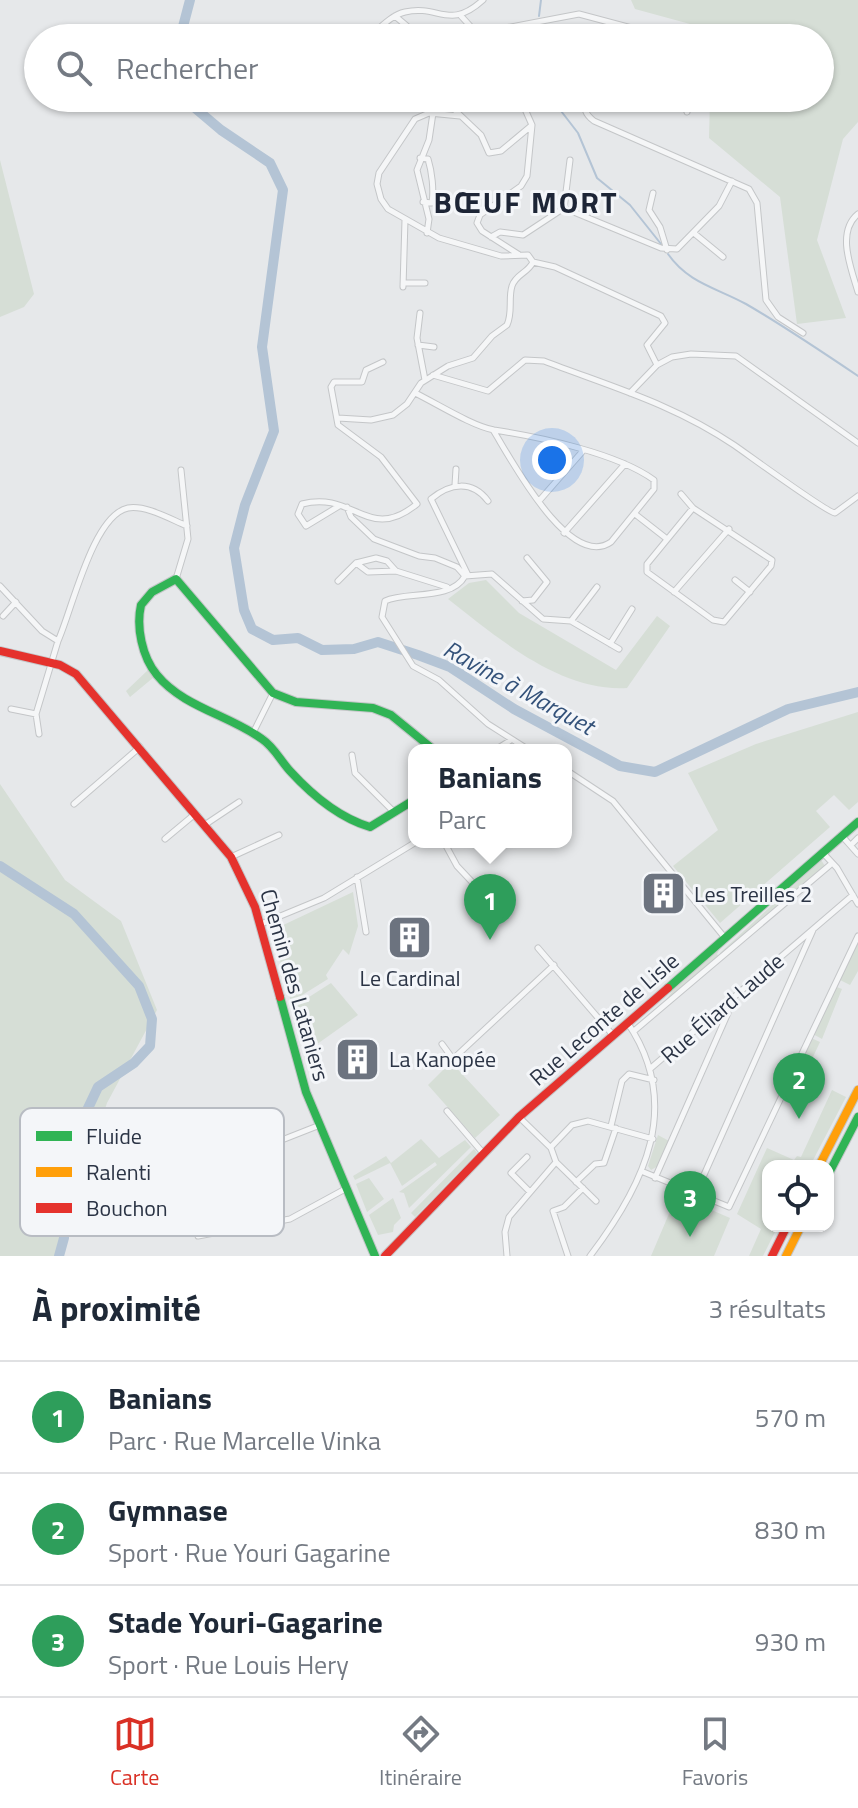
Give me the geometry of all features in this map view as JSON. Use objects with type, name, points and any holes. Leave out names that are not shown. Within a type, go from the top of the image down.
[{"type":"main road","points":[[408,804],[370,827],[359,824],[297,778],[269,745],[253,733],[179,695],[150,666],[142,646],[140,609],[152,592],[176,579],[273,693],[291,700],[360,705],[390,712],[418,731],[429,744]]},
{"type":"main road","name":"Chemin des Lataniers","points":[[0,651],[54,663],[85,682],[231,857],[250,891],[261,924],[298,1070],[375,1256]]},
{"type":"main road","name":"Rue Leconte de Lisle","points":[[385,1256],[519,1117],[858,822]]},
{"type":"main road","points":[[822,1160],[858,1090]]},
{"type":"main road","points":[[834,1163],[858,1117]]},
{"type":"main road","points":[[773,1253],[784,1232]]},
{"type":"main road","points":[[786,1256],[798,1232]]},
{"type":"street","points":[[385,24],[395,16],[416,11],[444,17],[461,16],[483,0]]},
{"type":"street","points":[[471,24],[470,17],[474,8]]},
{"type":"street","points":[[530,24],[579,14],[616,24]]},
{"type":"street","points":[[395,16],[404,24]]},
{"type":"street","points":[[461,16],[468,24]]},
{"type":"street","points":[[456,112],[481,135],[484,150],[492,154],[501,151],[532,125]]},
{"type":"street","points":[[519,254],[478,227],[478,218],[524,182],[532,125],[526,112]]},
{"type":"street","points":[[586,112],[594,121],[749,189],[757,203],[766,300],[778,317],[803,333]]},
{"type":"street","points":[[460,116],[433,113],[415,119],[377,179],[381,199],[405,220],[427,233],[492,254],[528,255],[533,262],[555,267],[661,316],[665,323],[647,345],[657,365]]},
{"type":"street","points":[[427,233],[429,219],[417,170],[429,140],[433,113]]},
{"type":"street","points":[[420,158],[428,159],[430,165],[433,201],[423,202]]},
{"type":"street","points":[[491,237],[500,232],[523,235],[564,208],[570,160]]},
{"type":"street","points":[[564,208],[667,250],[677,249],[719,206],[732,181]]},
{"type":"street","points":[[653,193],[648,207],[660,227],[667,250]]},
{"type":"street","points":[[858,214],[847,230],[847,255],[858,292]]},
{"type":"street","points":[[405,220],[403,285],[425,283]]},
{"type":"street","points":[[695,234],[723,257]]},
{"type":"street","points":[[338,418],[342,415],[371,420],[393,415],[425,380],[473,358],[492,336],[507,325],[513,304],[511,290],[517,277],[533,262]]},
{"type":"street","points":[[420,313],[418,345],[425,380]]},
{"type":"street","points":[[418,345],[434,347]]},
{"type":"street","points":[[630,393],[657,365],[672,357],[691,354],[736,356],[858,443]]},
{"type":"street","points":[[433,375],[488,391],[525,360],[534,360],[630,393],[698,421],[798,486],[825,511],[835,513],[858,496]]},
{"type":"street","points":[[339,506],[329,509],[306,526],[298,514],[302,504],[318,500],[347,507],[376,521],[384,521],[417,504],[381,457],[338,425],[334,411],[332,385],[337,381],[362,382],[366,370],[383,362]]},
{"type":"street","points":[[415,393],[493,430],[517,431],[625,464],[656,483],[635,514],[602,547],[564,533],[539,501],[493,430]]},
{"type":"street","points":[[539,501],[582,452]]},
{"type":"street","points":[[564,533],[625,464]]},
{"type":"street","points":[[455,485],[456,469]]},
{"type":"street","points":[[176,579],[188,539],[181,470]]},
{"type":"street","points":[[466,575],[431,503],[435,496],[455,485],[477,489],[488,501]]},
{"type":"street","points":[[681,494],[693,508],[772,560],[771,566],[750,592],[720,623],[674,592],[646,568],[693,508]]},
{"type":"street","points":[[347,507],[351,517],[374,539],[419,556],[435,558],[457,567],[466,575],[492,574],[548,622],[571,621],[619,649]]},
{"type":"street","points":[[39,734],[36,714],[54,663],[58,641],[98,535],[114,515],[125,508],[138,508],[187,526]]},
{"type":"street","points":[[635,514],[667,539]]},
{"type":"street","points":[[674,592],[729,529]]},
{"type":"street","points":[[521,600],[533,600],[547,582],[527,558]]},
{"type":"street","points":[[338,581],[356,563],[382,559],[396,571]]},
{"type":"street","points":[[356,563],[368,572],[396,571],[447,587]]},
{"type":"street","points":[[466,575],[462,581],[425,596],[385,601],[382,617],[406,659],[439,680],[518,744]]},
{"type":"street","points":[[735,580],[750,592]]},
{"type":"street","points":[[0,586],[42,631],[58,641]]},
{"type":"street","points":[[571,621],[597,587]]},
{"type":"street","points":[[3,616],[16,602]]},
{"type":"street","points":[[610,644],[632,609]]},
{"type":"street","points":[[253,733],[273,693]]},
{"type":"street","points":[[11,709],[36,714]]},
{"type":"street","points":[[505,744],[511,740]]},
{"type":"street","points":[[74,804],[141,747]]},
{"type":"street","points":[[352,755],[355,773],[395,813]]},
{"type":"street","points":[[572,774],[613,801],[725,938]]},
{"type":"street","points":[[206,824],[239,802]]},
{"type":"street","points":[[165,839],[195,813]]},
{"type":"street","points":[[231,857],[279,835]]},
{"type":"street","points":[[842,836],[858,854]]},
{"type":"street","points":[[851,845],[858,838]]},
{"type":"street","points":[[261,924],[324,898],[408,847]]},
{"type":"street","points":[[447,848],[457,866],[489,900]]},
{"type":"street","points":[[823,853],[830,865],[837,868],[858,904]]},
{"type":"street","points":[[634,1031],[830,865]]},
{"type":"street","points":[[357,877],[366,932]]},
{"type":"street","name":"Rue Éliard Laude","points":[[651,1068],[853,895]]},
{"type":"street","points":[[695,1195],[813,930]]},
{"type":"street","points":[[641,1171],[729,1207],[858,936]]},
{"type":"street","name":"Rue Éliard Laude","points":[[793,947],[802,954]]},
{"type":"street","points":[[538,948],[612,1034]]},
{"type":"street","points":[[442,1044],[453,1059],[554,965]]},
{"type":"street","points":[[655,1178],[728,1013],[727,1003]]},
{"type":"street","points":[[590,1256],[614,1224],[641,1171],[653,1139],[654,1080],[634,1031],[627,1022]]},
{"type":"street","points":[[576,1182],[595,1164],[604,1163],[622,1081],[629,1074],[654,1080]]},
{"type":"street","points":[[447,1111],[483,1153]]},
{"type":"street","points":[[519,1117],[551,1148],[556,1162],[596,1201]]},
{"type":"street","points":[[551,1148],[577,1122],[613,1127],[653,1139]]},
{"type":"street","points":[[284,1139],[320,1125]]},
{"type":"street","points":[[527,1157],[511,1173],[530,1192]]},
{"type":"street","points":[[507,1256],[505,1232],[509,1217],[556,1162]]},
{"type":"street","points":[[284,1220],[347,1188]]},
{"type":"street","points":[[568,1256],[553,1211],[564,1207],[583,1188]]},
{"type":"shaded area","points":[[631,0],[858,0],[858,122],[843,139],[817,240],[846,318],[797,324],[780,197],[709,138],[710,112],[834,112],[834,24],[690,24],[635,9]]},
{"type":"shaded area","points":[[0,160],[34,294],[24,307],[0,317]]},
{"type":"shaded area","points":[[486,580],[519,613],[616,670],[657,616],[670,626],[627,688],[602,687],[578,681],[531,660],[448,599],[469,583]]},
{"type":"shaded area","points":[[148,670],[154,677],[130,697],[126,691]]},
{"type":"shaded area","points":[[858,712],[858,802],[849,810],[834,795],[816,811],[830,827],[720,923],[673,866],[718,830],[688,773],[756,744]]},
{"type":"shaded area","points":[[0,784],[65,880],[121,921],[157,1010],[105,1108],[20,1108],[20,1236],[66,1236],[63,1256],[0,1256]]},
{"type":"shaded area","points":[[821,860],[825,866],[722,956],[720,953]]},
{"type":"shaded area","points":[[353,892],[358,926],[349,955],[343,949],[326,975],[328,979],[291,1002],[273,934],[277,928]]},
{"type":"shaded area","points":[[858,940],[858,971],[850,985],[838,979]]},
{"type":"shaded area","points":[[721,947],[717,954],[719,957],[662,1006],[674,989]]},
{"type":"shaded area","points":[[331,983],[358,1015],[306,1052],[298,1004]]},
{"type":"shaded area","points":[[834,986],[842,989],[822,1039],[811,1033]]},
{"type":"shaded area","points":[[809,1037],[820,1042],[806,1072],[797,1063]]},
{"type":"shaded area","points":[[451,1062],[500,1115],[475,1138],[428,1085]]},
{"type":"shaded area","points":[[832,1090],[846,1097],[813,1160],[794,1160],[797,1156],[801,1157]]},
{"type":"shaded area","points":[[658,1135],[669,1141],[658,1166],[651,1170],[648,1166]]},
{"type":"shaded area","points":[[421,1139],[439,1158],[465,1140],[471,1147],[409,1208],[404,1193],[399,1192],[437,1165],[435,1162],[402,1186],[390,1163],[355,1180],[353,1176],[386,1156],[391,1163]]},
{"type":"shaded area","points":[[767,1148],[794,1160],[762,1160],[762,1232],[775,1232],[763,1256],[749,1256],[761,1229],[737,1214]]},
{"type":"shaded area","points":[[474,1149],[477,1153],[415,1217],[411,1213]]},
{"type":"shaded area","points":[[369,1178],[384,1199],[367,1212],[356,1184]]},
{"type":"shaded area","points":[[677,1195],[730,1218],[714,1256],[651,1256]]},
{"type":"shaded area","points":[[393,1198],[401,1218],[394,1225],[393,1232],[378,1235],[369,1215]]},
{"type":"waterway","name":"Ravine à Marquet","points":[[184,24],[190,0]]},
{"type":"waterway","points":[[539,16],[541,0]]},
{"type":"waterway","name":"Ravine à Marquet","points":[[200,112],[270,163],[283,190],[262,347],[274,431],[245,505],[234,548],[244,610],[252,629],[273,640],[298,638],[322,650],[354,649],[378,642],[418,655],[450,667],[514,709],[620,766],[655,772],[788,709],[858,692]]},
{"type":"waterway","points":[[562,112],[578,133],[597,178],[630,205],[661,244]]},
{"type":"waterway","points":[[668,254],[694,278],[760,312],[858,376]]},
{"type":"waterway","points":[[0,866],[74,914],[139,986],[152,1019],[150,1046],[134,1063],[98,1087],[88,1108]]},
{"type":"waterway","points":[[59,1256],[64,1236]]},
{"type":"traffic: fast","points":[[408,804],[370,827],[348,818],[298,780],[266,742],[180,695],[157,675],[147,660],[139,623],[141,605],[152,592],[176,579],[273,693],[296,702],[373,708],[391,715],[427,744]]},
{"type":"traffic: fast","points":[[668,988],[858,822]]},
{"type":"traffic: fast","points":[[280,997],[306,1092],[375,1256]]},
{"type":"traffic: fast","points":[[834,1163],[858,1117]]},
{"type":"traffic: slow","points":[[822,1160],[858,1090]]},
{"type":"traffic: slow","points":[[786,1256],[798,1232]]},
{"type":"traffic: jam","points":[[0,651],[60,665],[76,674],[231,857],[255,907],[280,997]]},
{"type":"traffic: jam","points":[[385,1256],[519,1117],[668,988]]},
{"type":"traffic: jam","points":[[772,1256],[784,1232]]},
{"type":"place","name":"Les Treilles 2","points":[[663,894]]},
{"type":"place","name":"Le Cardinal","points":[[410,937]]},
{"type":"place","name":"Banians","points":[[490,940]]},
{"type":"place","name":"La Kanopée","points":[[358,1059]]},
{"type":"place","name":"Gymnase","points":[[799,1119]]},
{"type":"place","name":"Stade Youri-Gagarine","points":[[690,1237]]},
{"type":"district","name":"BŒUF MORT","points":[[526,202]]}]
